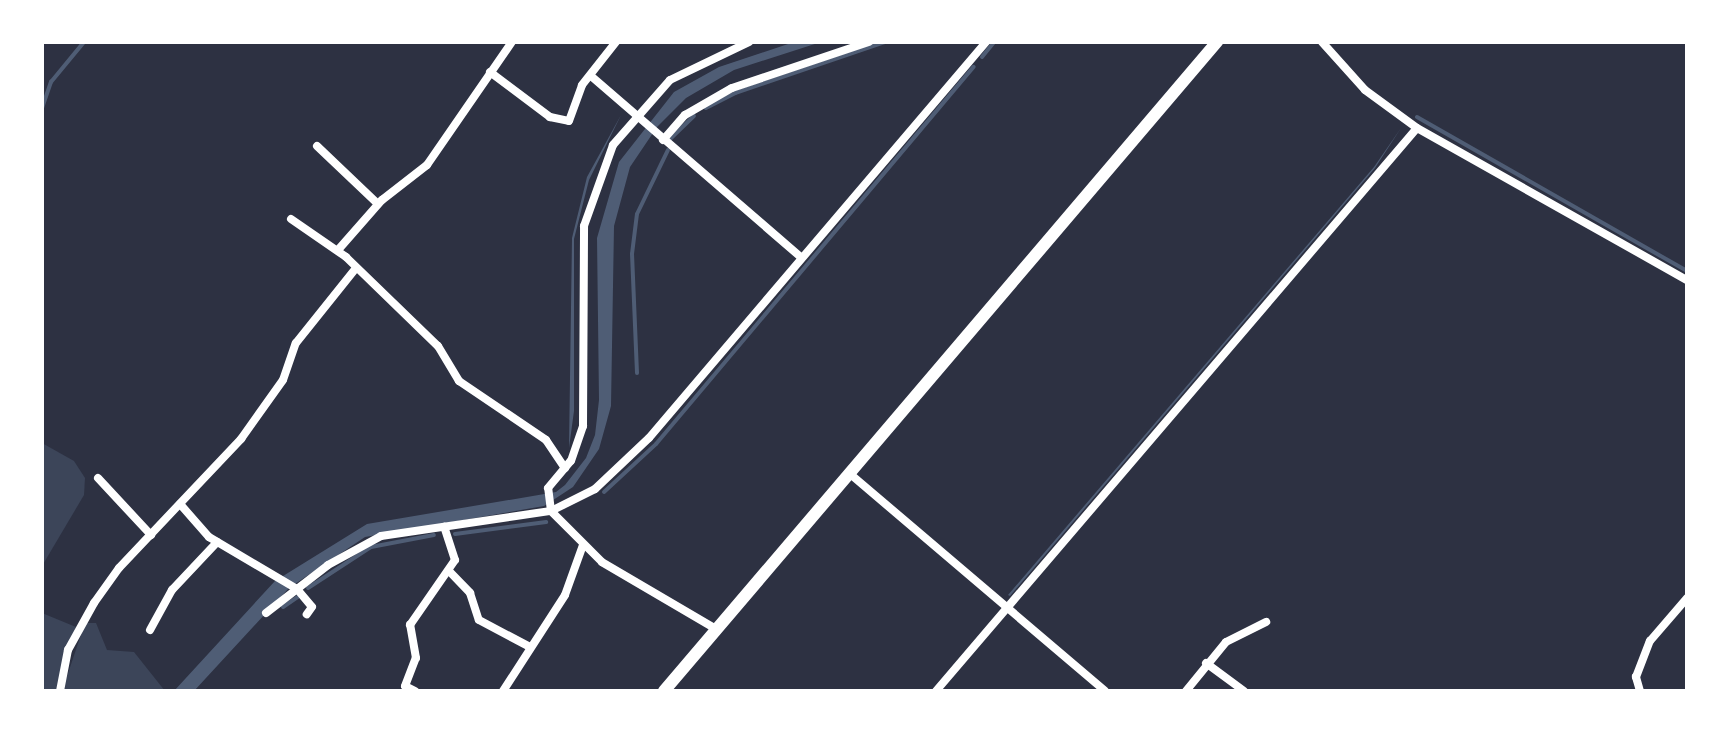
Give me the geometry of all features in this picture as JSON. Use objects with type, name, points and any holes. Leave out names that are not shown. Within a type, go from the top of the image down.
[{"type":"main road","points":[[664,691],[1217,42]]},
{"type":"street","points":[[338,250],[378,204],[427,165],[512,42]]},
{"type":"street","points":[[490,72],[550,117],[569,121],[582,85],[616,42]]},
{"type":"street","points":[[716,629],[602,562],[551,508],[548,488],[565,468],[577,445],[585,404],[584,226],[613,145],[634,116],[670,80],[749,42]]},
{"type":"street","points":[[662,139],[685,115],[732,88],[869,42]]},
{"type":"street","points":[[266,613],[297,589],[381,536],[551,508],[595,489],[649,438],[986,42]]},
{"type":"street","points":[[1322,42],[1365,90],[1417,128],[1687,280]]},
{"type":"street","points":[[591,76],[801,257]]},
{"type":"street","points":[[936,691],[1417,128]]},
{"type":"street","points":[[317,146],[378,204]]},
{"type":"street","points":[[291,219],[338,250],[438,346],[459,381],[546,440],[565,468]]},
{"type":"street","points":[[60,691],[68,650],[94,603],[151,535],[243,436],[283,380],[296,343],[356,268]]},
{"type":"street","points":[[849,473],[1105,691]]},
{"type":"street","points":[[98,478],[151,535]]},
{"type":"street","points":[[180,504],[217,542],[297,589],[312,607],[307,614]]},
{"type":"street","points":[[415,691],[405,686],[416,658],[410,625],[450,572],[455,560],[444,527]]},
{"type":"street","points":[[150,630],[172,590],[217,542]]},
{"type":"street","points":[[503,691],[565,595],[583,545]]},
{"type":"street","points":[[450,572],[470,593],[479,620],[530,647]]},
{"type":"street","points":[[1637,689],[1650,641],[1687,598]]},
{"type":"street","points":[[1186,691],[1226,642],[1266,622]]},
{"type":"street","points":[[1206,663],[1244,691]]},
{"type":"shaded area","points":[[794,42],[821,42],[734,70],[686,98],[657,127],[630,167],[614,226],[611,406],[599,449],[573,487],[544,506],[365,537],[289,588],[194,691],[174,691],[275,581],[367,524],[556,492],[565,485],[586,458],[595,435],[599,400],[597,238],[619,162],[674,92],[719,67]]},
{"type":"shaded area","points":[[621,115],[589,180],[574,239],[574,411],[569,448],[572,238],[587,177]]},
{"type":"shaded area","points":[[1401,128],[1375,168],[1008,595],[1374,167]]},
{"type":"shaded area","points":[[42,443],[74,461],[85,478],[84,495],[42,566]]},
{"type":"shaded area","points":[[42,613],[76,627],[63,658],[57,691],[42,691]]},
{"type":"shaded area","points":[[85,623],[96,623],[107,650],[134,652],[165,691],[62,691]]},
{"type":"waterway","points":[[42,108],[51,82],[84,42]]},
{"type":"waterway","points":[[706,108],[735,93],[885,42]]},
{"type":"waterway","points":[[982,57],[994,42]]},
{"type":"waterway","points":[[604,492],[656,444],[973,67]]},
{"type":"waterway","points":[[668,141],[694,116]]},
{"type":"waterway","points":[[1417,117],[1687,271]]},
{"type":"waterway","points":[[637,373],[632,254],[637,214],[668,150]]},
{"type":"waterway","points":[[455,534],[546,522]]},
{"type":"waterway","points":[[308,588],[371,547],[434,535]]},
{"type":"waterway","points":[[283,607],[298,597]]}]
